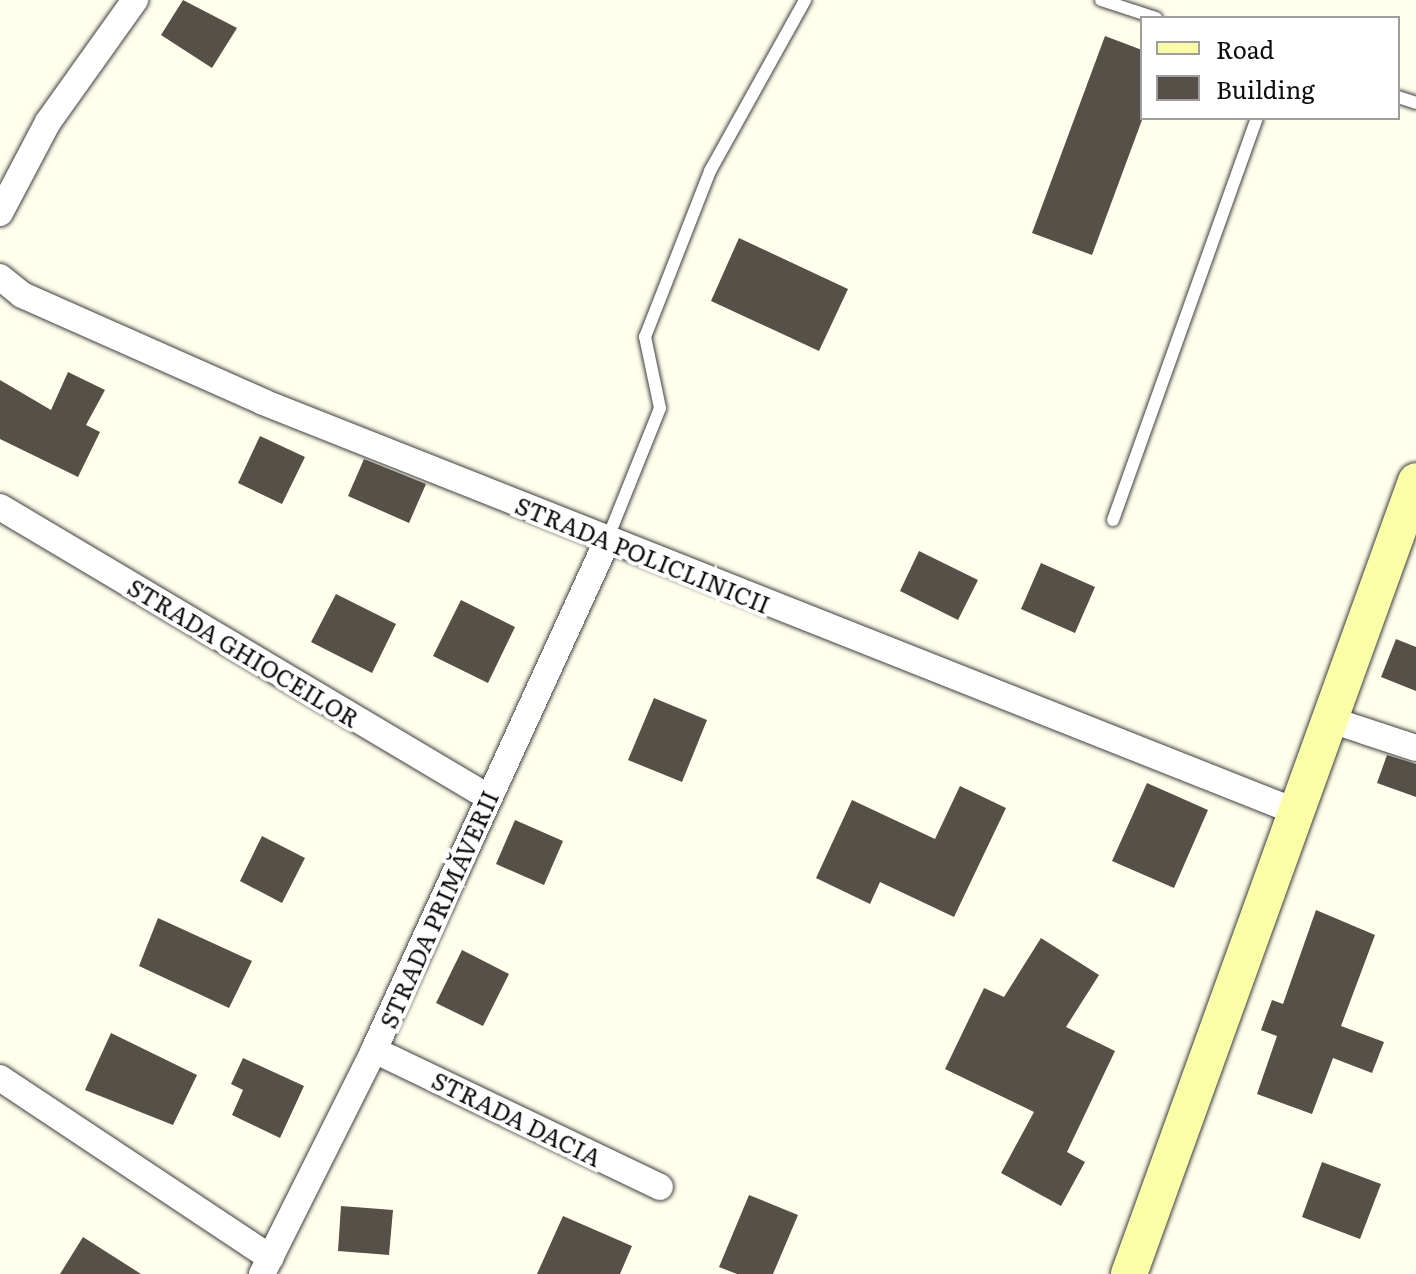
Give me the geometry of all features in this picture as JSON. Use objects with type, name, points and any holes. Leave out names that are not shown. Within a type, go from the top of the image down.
[{"type":"main road","points":[[1129,1274],[1416,481]]},
{"type":"street","points":[[0,213],[48,122],[135,0]]},
{"type":"street","name":"STRADA POLICLINICII","points":[[0,277],[22,295],[160,359],[607,541],[1297,812]]},
{"type":"street","name":"STRADA GHIOCEILOR","points":[[0,507],[488,797]]},
{"type":"street","name":"STRADA PRIMĂVERII","points":[[266,1266],[374,1050],[607,541]]},
{"type":"street","points":[[1331,720],[1416,748]]},
{"type":"street","name":"STRADA DACIA","points":[[374,1050],[660,1187]]},
{"type":"street","points":[[0,1078],[266,1266]]},
{"type":"lane","points":[[607,541],[660,408],[645,337],[710,171],[805,0]]},
{"type":"lane","points":[[1101,0],[1150,16]]},
{"type":"lane","points":[[1113,520],[1256,120]]},
{"type":"building","points":[[183,0],[237,28],[212,68],[161,35]]},
{"type":"building","points":[[1105,36],[1140,49],[1142,120],[1092,255],[1032,233]]},
{"type":"building","points":[[739,238],[848,289],[819,351],[711,301]]},
{"type":"building","points":[[68,372],[105,390],[86,425],[100,432],[78,477],[0,439],[0,380],[51,410]]},
{"type":"building","points":[[260,436],[305,457],[282,504],[238,483]]},
{"type":"building","points":[[364,459],[426,484],[409,523],[348,496]]},
{"type":"building","points":[[919,551],[978,580],[958,620],[900,591]]},
{"type":"building","points":[[1041,563],[1095,587],[1075,633],[1021,609]]},
{"type":"building","points":[[336,594],[396,624],[372,673],[311,642]]},
{"type":"building","points":[[461,600],[515,627],[488,683],[433,656]]},
{"type":"building","points":[[1396,639],[1416,647],[1416,691],[1381,677]]},
{"type":"building","points":[[654,698],[707,720],[682,782],[628,760]]},
{"type":"building","points":[[1387,755],[1416,764],[1416,797],[1377,783]]},
{"type":"building","points":[[1147,783],[1208,810],[1174,888],[1112,861]]},
{"type":"building","points":[[960,786],[1006,808],[954,917],[880,882],[870,904],[816,878],[852,800],[935,839]]},
{"type":"building","points":[[515,820],[563,841],[544,885],[496,864]]},
{"type":"building","points":[[262,836],[305,858],[282,903],[240,881]]},
{"type":"building","points":[[1316,910],[1375,935],[1341,1026],[1384,1042],[1372,1073],[1333,1058],[1312,1114],[1257,1094],[1277,1036],[1261,1030],[1272,1000],[1283,1004]]},
{"type":"building","points":[[158,918],[252,961],[229,1008],[139,966]]},
{"type":"building","points":[[1041,938],[1099,975],[1066,1027],[1115,1051],[1067,1152],[1085,1162],[1061,1206],[1001,1173],[1034,1112],[945,1069],[984,988],[1004,997]]},
{"type":"building","points":[[462,950],[509,974],[483,1026],[436,1003]]},
{"type":"building","points":[[111,1033],[197,1075],[173,1125],[85,1090]]},
{"type":"building","points":[[243,1058],[304,1086],[280,1138],[232,1115],[243,1090],[231,1084]]},
{"type":"building","points":[[1322,1162],[1381,1184],[1360,1239],[1302,1217]]},
{"type":"building","points":[[749,1195],[798,1215],[773,1274],[737,1274],[719,1267]]},
{"type":"building","points":[[341,1206],[393,1210],[389,1255],[338,1251]]},
{"type":"building","points":[[563,1216],[632,1246],[620,1274],[537,1274]]},
{"type":"building","points":[[83,1237],[141,1274],[60,1274]]}]
